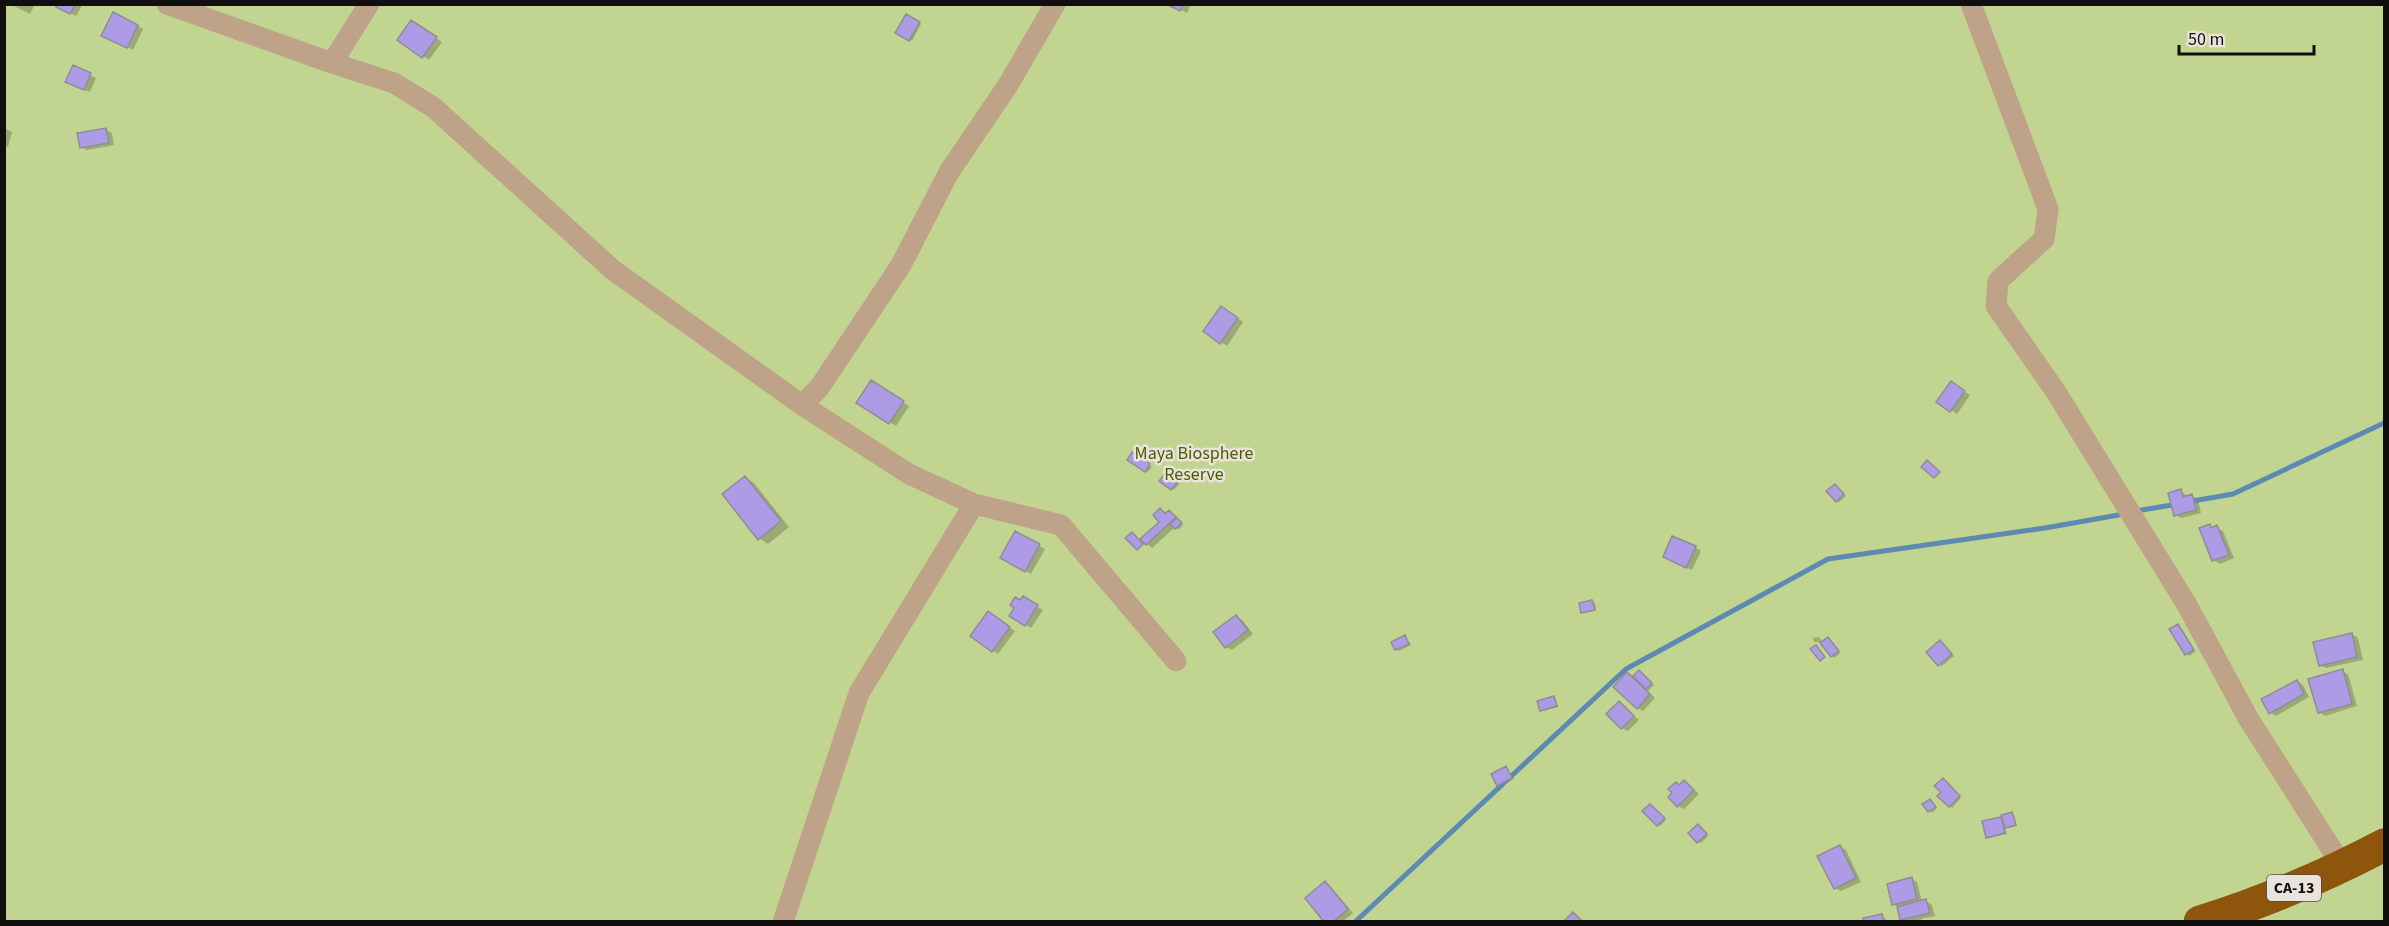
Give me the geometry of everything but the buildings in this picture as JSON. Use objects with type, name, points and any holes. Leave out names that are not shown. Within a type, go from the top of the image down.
[{"type":"highway","name":"CA-13","points":[[2200,921],[2258,904],[2343,867],[2385,845]]},
{"type":"street","points":[[167,4],[195,9],[332,63],[394,83],[433,107],[613,270],[802,405],[909,474],[974,504],[1061,525],[1176,661]]},
{"type":"street","points":[[332,63],[369,4]]},
{"type":"street","points":[[802,405],[819,388],[901,265],[949,172],[1008,85],[1055,4]]},
{"type":"street","points":[[1971,4],[2048,209],[2044,238],[1998,281],[1996,306],[2056,393],[2181,595],[2248,718],[2343,867]]},
{"type":"street","points":[[783,921],[859,693],[974,504]]},
{"type":"green space","name":"Maya Biosphere Reserve","points":[[5,5],[2384,5],[2384,921],[5,922]]},
{"type":"waterway","points":[[2187,502],[2233,494],[2384,423]]},
{"type":"waterway","points":[[2136,511],[2178,504]]},
{"type":"waterway","points":[[1355,922],[1626,669],[1828,559],[2045,528],[2124,514]]}]
